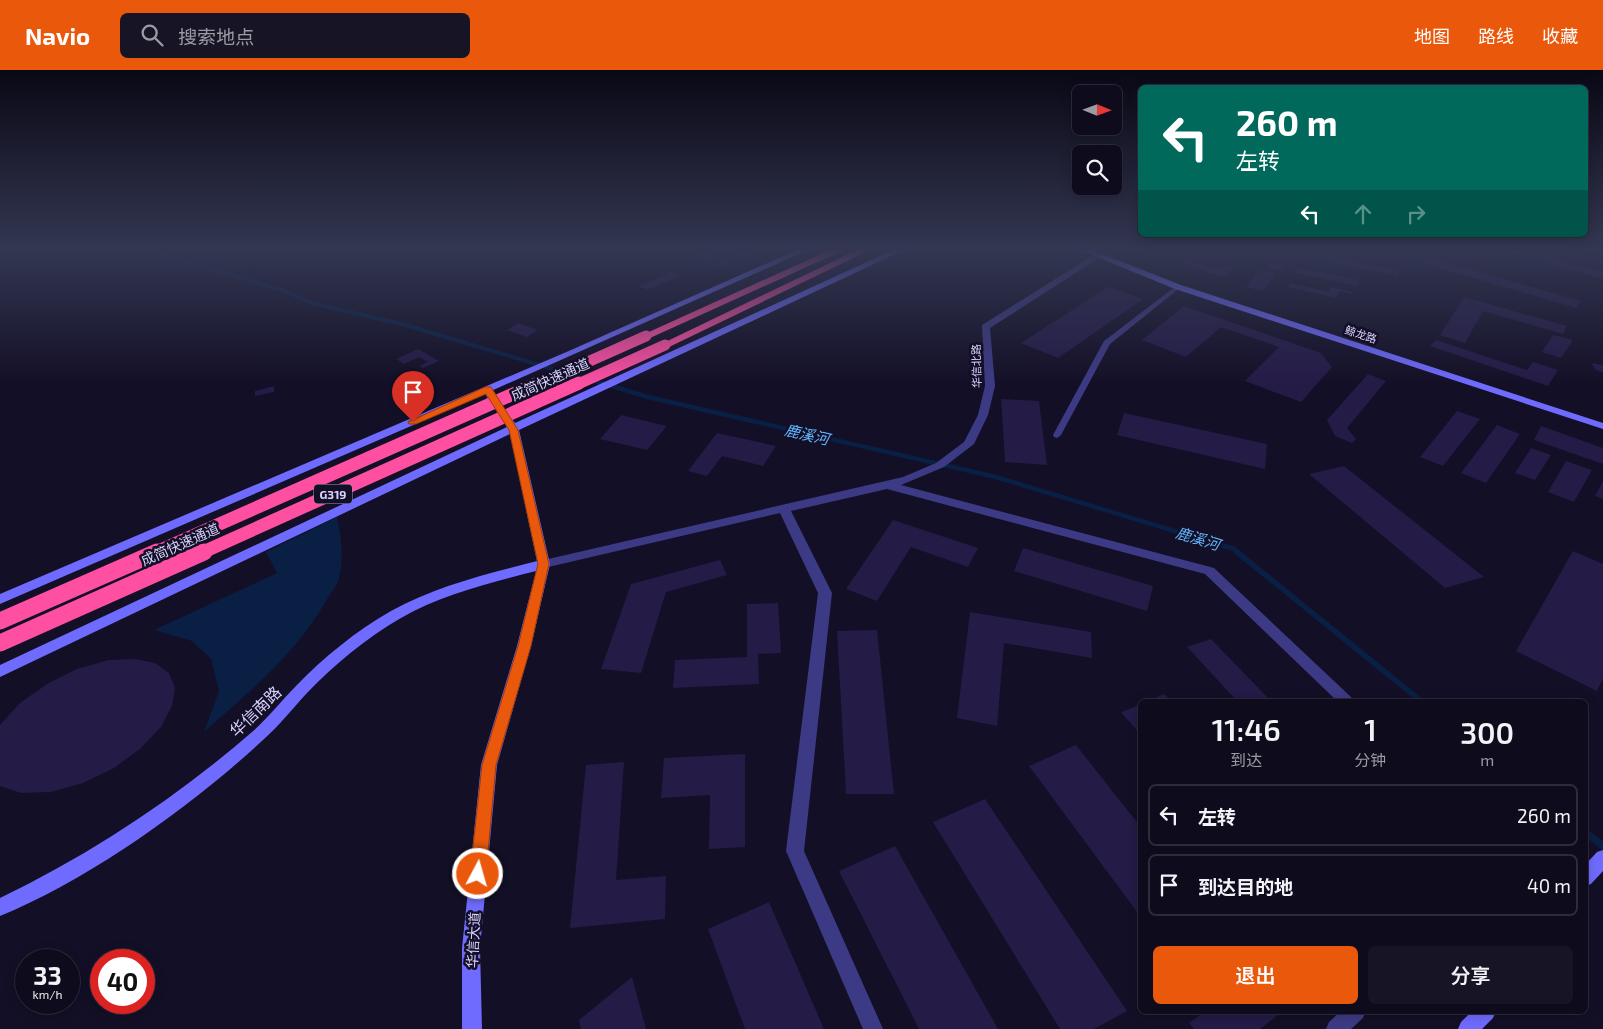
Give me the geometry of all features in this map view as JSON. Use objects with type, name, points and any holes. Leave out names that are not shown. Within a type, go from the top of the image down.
[{"type":"highway","name":"成简快速通道","points":[[0,621],[739,295]]},
{"type":"highway","name":"成简快速通道","points":[[0,643],[665,345],[771,295]]},
{"type":"street","points":[[0,599],[522,375],[703,295]]},
{"type":"street","points":[[0,671],[514,430],[586,394],[803,295]]},
{"type":"street","name":"华信北路","points":[[887,485],[907,480],[940,465],[969,444],[983,415],[990,386],[985,327],[1036,295]]},
{"type":"street","name":"鲸龙路","points":[[1205,295],[1603,426]]},
{"type":"street","name":"华信大道","points":[[472,1029],[471,948],[489,765],[524,646],[544,564],[514,430],[488,389]]},
{"type":"street","points":[[544,564],[887,485],[1209,571],[1344,699]]},
{"type":"street","points":[[784,509],[826,593],[795,851],[873,1029]]},
{"type":"street","name":"华信南路","points":[[0,907],[42,888],[158,815],[254,740],[304,688],[351,644],[410,607],[466,584],[544,564]]},
{"type":"street","points":[[1588,875],[1603,858]]},
{"type":"street","points":[[1336,1029],[1353,1014]]},
{"type":"street","points":[[1468,1029],[1483,1014]]},
{"type":"lane","points":[[1057,435],[1107,343],[1167,295]]},
{"type":"water","points":[[337,517],[342,555],[341,570],[335,587],[314,620],[286,655],[204,732],[219,691],[211,659],[192,641],[154,630],[277,573],[266,552]]},
{"type":"building","points":[[1096,295],[1131,295],[1143,299],[1058,358],[1021,343]]},
{"type":"building","points":[[1323,295],[1338,295],[1337,298]]},
{"type":"building","points":[[1531,295],[1559,295],[1581,301],[1576,308]]},
{"type":"building","points":[[1464,297],[1567,326],[1563,334],[1483,311],[1465,343],[1440,335]]},
{"type":"building","points":[[1184,306],[1321,353],[1332,367],[1301,402],[1245,381],[1279,347],[1221,327],[1186,357],[1142,340]]},
{"type":"building","points":[[518,323],[538,330],[527,337],[507,330]]},
{"type":"building","points":[[1553,335],[1573,340],[1561,358],[1542,352]]},
{"type":"building","points":[[1436,340],[1527,370],[1533,362],[1558,370],[1548,386],[1430,346]]},
{"type":"building","points":[[418,349],[439,361],[423,368],[419,366],[428,362],[419,357],[404,364],[396,359]]},
{"type":"building","points":[[1591,363],[1603,365],[1603,372],[1597,371]]},
{"type":"building","points":[[1368,374],[1386,381],[1347,428],[1356,439],[1352,443],[1335,436],[1327,420]]},
{"type":"building","points":[[274,386],[274,392],[255,396],[255,391]]},
{"type":"building","points":[[1001,399],[1039,401],[1047,465],[1005,462]]},
{"type":"building","points":[[1457,411],[1480,419],[1443,466],[1420,457]]},
{"type":"building","points":[[1124,413],[1267,444],[1265,469],[1117,435]]},
{"type":"building","points":[[621,415],[667,426],[647,450],[600,439]]},
{"type":"building","points":[[1497,425],[1520,434],[1486,483],[1461,473]]},
{"type":"building","points":[[1541,426],[1603,448],[1603,464],[1534,440]]},
{"type":"building","points":[[717,433],[776,446],[763,466],[722,456],[707,476],[688,471]]},
{"type":"building","points":[[1531,448],[1551,455],[1535,480],[1515,473]]},
{"type":"building","points":[[1566,461],[1592,470],[1574,502],[1548,492]]},
{"type":"building","points":[[1344,466],[1484,577],[1445,588],[1309,474]]},
{"type":"building","points":[[1603,481],[1603,499],[1595,496]]},
{"type":"building","points":[[893,520],[978,548],[968,567],[911,547],[877,601],[846,589]]},
{"type":"building","points":[[1023,548],[1153,586],[1147,611],[1014,571]]},
{"type":"building","points":[[1573,551],[1603,564],[1603,678],[1597,691],[1516,651]]},
{"type":"building","points":[[720,560],[727,575],[666,592],[641,673],[601,669],[631,584]]},
{"type":"building","points":[[778,603],[781,653],[758,654],[759,684],[673,688],[675,660],[747,657],[747,604]]},
{"type":"building","points":[[970,612],[1091,632],[1092,658],[1004,643],[997,726],[957,718]]},
{"type":"building","points":[[877,630],[894,794],[846,794],[837,631]]},
{"type":"building","points":[[1211,639],[1269,699],[1235,699],[1187,647]]},
{"type":"building","points":[[135,659],[155,663],[169,673],[175,688],[172,706],[161,727],[140,749],[114,768],[83,783],[51,792],[21,793],[0,786],[0,725],[20,703],[47,684],[77,669],[108,660]]},
{"type":"building","points":[[1164,694],[1169,699],[1153,699]]},
{"type":"building","points":[[1138,706],[1138,732],[1121,712]]},
{"type":"building","points":[[1076,745],[1138,823],[1138,913],[1029,766]]},
{"type":"building","points":[[745,754],[745,847],[709,849],[710,795],[661,798],[664,758]]},
{"type":"building","points":[[624,762],[616,880],[666,876],[665,919],[570,928],[586,765]]},
{"type":"building","points":[[985,799],[1127,1011],[1094,1029],[1060,1029],[933,822]]},
{"type":"building","points":[[895,846],[998,1029],[919,1029],[839,871]]},
{"type":"building","points":[[769,902],[824,1029],[745,1029],[708,929]]},
{"type":"building","points":[[632,977],[646,1029],[581,1029],[579,1020]]},
{"type":"building","points":[[1202,1014],[1279,1014],[1260,1029],[1194,1029],[1189,1023]]},
{"type":"waterway","name":"鹿溪河","points":[[293,295],[311,303],[402,324],[607,385]]},
{"type":"waterway","name":"鹿溪河","points":[[602,383],[648,397],[996,477],[1234,549],[1239,553]]},
{"type":"waterway","name":"鹿溪河","points":[[1237,552],[1419,699]]},
{"type":"waterway","name":"鹿溪河","points":[[1588,834],[1603,846]]},
{"type":"route","points":[[413,422],[488,389],[514,430],[544,564],[524,646],[489,765],[478,874]]}]
